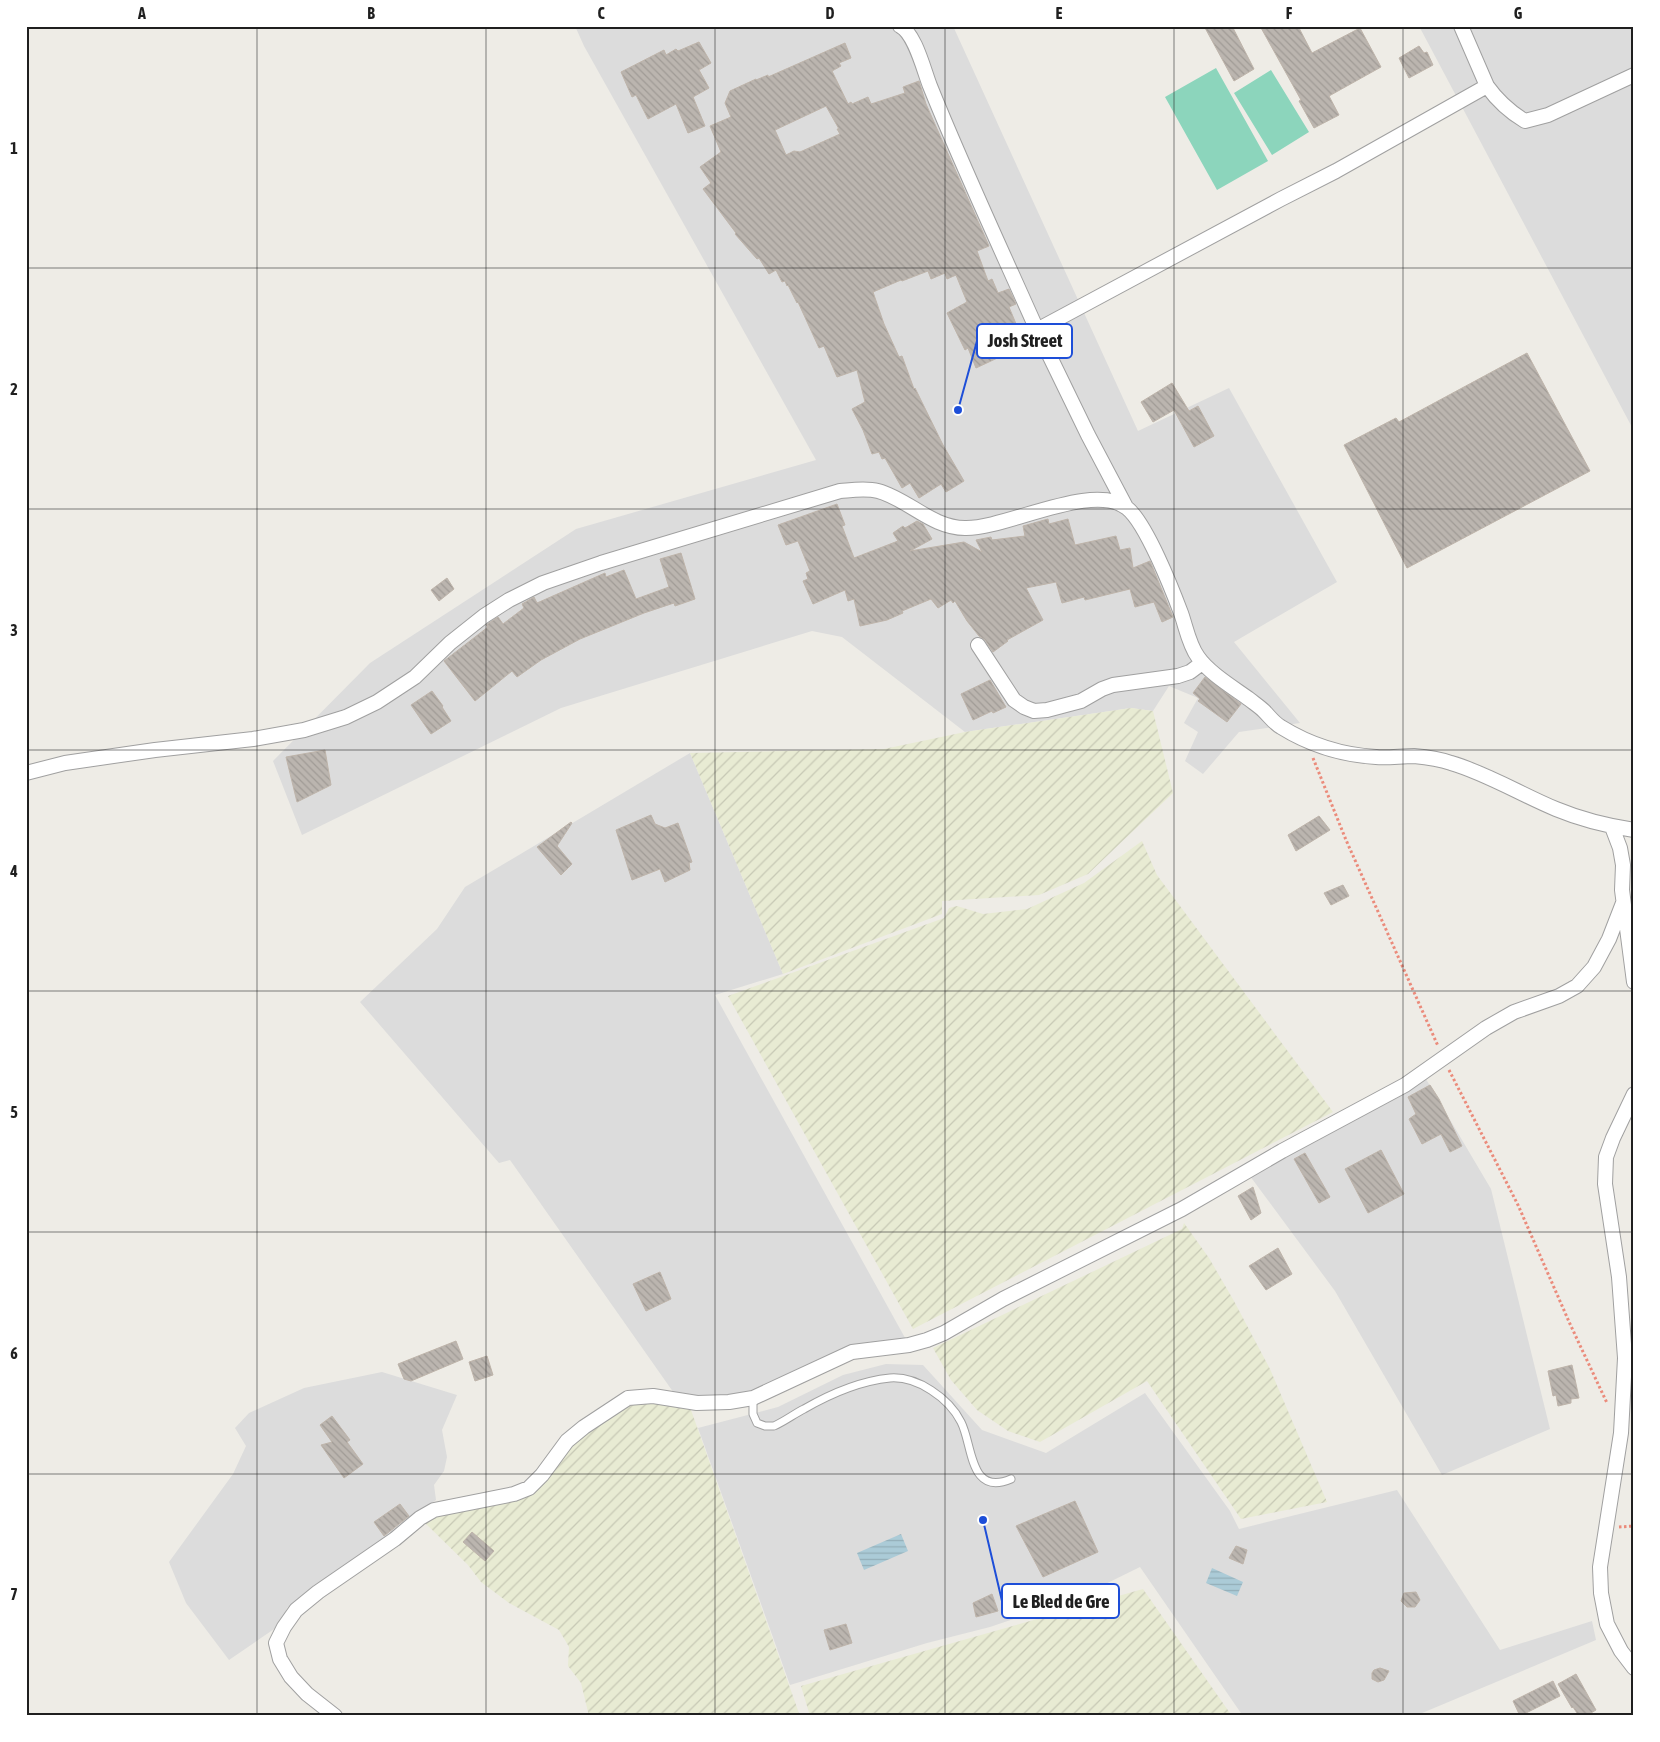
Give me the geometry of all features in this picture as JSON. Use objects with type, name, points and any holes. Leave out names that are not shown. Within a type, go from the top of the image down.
[{"type":"street","points":[[900,26],[910,37],[919,54],[946,124],[1037,330],[1088,435],[1126,507],[1134,515],[1146,535],[1181,613],[1195,652],[1202,663],[1262,708],[1281,727],[1307,741],[1328,749],[1356,755],[1379,758],[1416,756],[1451,763],[1558,810],[1612,827],[1634,830]]},
{"type":"street","points":[[1461,26],[1487,86],[1494,97],[1516,116],[1525,121],[1548,115],[1634,75]]},
{"type":"street","points":[[1037,330],[1272,203],[1336,171],[1487,86]]},
{"type":"street","points":[[26,773],[65,763],[253,739],[304,730],[346,717],[378,702],[415,677],[450,643],[484,616],[509,600],[543,583],[601,563],[840,491],[876,490],[902,501],[927,516],[950,525],[966,528],[994,524],[1089,500],[1110,500],[1126,507]]},
{"type":"street","points":[[978,645],[1014,700],[1034,711],[1081,702],[1102,689],[1113,685],[1178,676],[1190,672],[1202,663]]},
{"type":"street","points":[[1612,827],[1623,865],[1622,890],[1634,982]]},
{"type":"street","points":[[334,1716],[307,1694],[291,1677],[280,1659],[276,1643],[284,1626],[296,1610],[318,1592],[395,1540],[420,1518],[434,1510],[514,1494],[529,1488],[542,1475],[567,1441],[584,1427],[628,1398],[653,1396],[697,1403],[713,1403],[753,1398],[852,1352],[909,1345],[944,1333],[1003,1299],[1182,1209],[1282,1151],[1405,1086],[1486,1028],[1514,1012],[1559,996],[1578,986],[1594,967],[1624,903]]},
{"type":"street","points":[[1634,1094],[1613,1138],[1606,1158],[1605,1184],[1619,1276],[1625,1358],[1621,1433],[1600,1567],[1601,1593],[1607,1624],[1621,1651],[1634,1668]]},
{"type":"lane","points":[[753,1398],[753,1414],[757,1423],[765,1426],[774,1426],[827,1397],[860,1384],[891,1378],[912,1380],[932,1390],[954,1412],[965,1432],[973,1465],[980,1476],[991,1482],[1002,1482],[1011,1478]]},
{"type":"path","points":[[1307,741],[1346,840],[1443,1059],[1518,1204],[1609,1408]]},
{"type":"shaded area","points":[[575,26],[953,26],[1138,431],[1229,388],[1337,582],[1234,642],[1300,723],[1239,732],[1203,774],[1185,761],[1198,732],[1184,723],[1198,698],[1169,686],[1153,711],[1131,708],[965,732],[842,637],[812,631],[561,708],[302,835],[273,761],[370,663],[576,529],[816,460],[584,46]]},
{"type":"shaded area","points":[[1419,26],[1634,26],[1634,431]]},
{"type":"shaded area","points":[[690,753],[783,974],[715,995],[909,1345],[880,1347],[753,1398],[676,1396],[510,1160],[499,1163],[360,1002],[437,929],[465,887]]},
{"type":"shaded area","points":[[1423,1074],[1491,1189],[1550,1429],[1442,1475],[1335,1291],[1247,1172]]},
{"type":"shaded area","points":[[886,1364],[923,1365],[982,1430],[1046,1453],[1145,1393],[1230,1511],[1239,1529],[1397,1490],[1500,1650],[1592,1621],[1596,1640],[1415,1716],[1243,1716],[1140,1567],[1079,1597],[990,1627],[927,1643],[790,1685],[698,1428],[778,1407],[843,1375]]},
{"type":"shaded area","points":[[382,1372],[457,1395],[442,1430],[447,1457],[444,1471],[434,1485],[436,1500],[287,1608],[280,1625],[229,1660],[186,1603],[169,1562],[233,1474],[246,1446],[235,1428],[249,1413],[304,1388]]},
{"type":"green space","points":[[1216,68],[1268,161],[1217,190],[1165,97]]},
{"type":"green space","points":[[1271,70],[1309,132],[1272,155],[1234,93]]},
{"type":"green space","points":[[1131,708],[1153,711],[1173,793],[1088,874],[1039,895],[942,901],[942,914],[783,974],[690,753],[884,749],[965,732]]},
{"type":"green space","points":[[1142,841],[1157,875],[1333,1112],[913,1329],[728,996],[944,918],[949,908],[957,906],[983,914],[1027,909],[1084,883]]},
{"type":"green space","points":[[1184,1223],[1209,1258],[1270,1369],[1327,1502],[1241,1519],[1147,1381],[1040,1442],[1008,1431],[977,1410],[951,1380],[933,1348],[1182,1229]]},
{"type":"green space","points":[[628,1398],[665,1399],[691,1410],[800,1716],[589,1716],[581,1683],[568,1666],[569,1647],[559,1630],[509,1603],[481,1582],[468,1565],[420,1518],[514,1494],[567,1441]]},
{"type":"green space","points":[[1143,1589],[1232,1716],[810,1716],[801,1686]]},
{"type":"water","points":[[901,1534],[908,1551],[864,1570],[857,1553]]},
{"type":"water","points":[[1212,1568],[1243,1582],[1237,1596],[1206,1583]]},
{"type":"building","points":[[1204,26],[1232,26],[1254,69],[1234,81]]},
{"type":"building","points":[[1260,26],[1298,26],[1312,53],[1360,28],[1381,67],[1329,96],[1339,115],[1314,128],[1299,101],[1301,100]]},
{"type":"building","points":[[699,42],[711,63],[699,70],[709,88],[693,97],[705,126],[688,133],[676,104],[648,119],[636,95],[632,97],[621,72],[664,50],[666,55],[676,49],[678,51]]},
{"type":"building","points":[[845,43],[851,58],[839,63],[841,66],[832,71],[848,104],[868,97],[871,104],[905,93],[903,87],[919,81],[926,104],[989,246],[977,251],[988,281],[992,279],[998,293],[1009,289],[1016,304],[1009,307],[1024,343],[1005,350],[1006,354],[976,368],[968,348],[965,350],[947,313],[967,302],[956,275],[947,279],[945,273],[931,279],[928,271],[873,292],[884,324],[899,357],[902,356],[914,389],[964,481],[946,492],[941,484],[919,498],[910,483],[902,488],[885,458],[882,459],[879,452],[872,454],[863,430],[852,409],[865,402],[857,370],[837,377],[824,346],[819,348],[788,285],[785,281],[782,282],[776,270],[769,274],[759,258],[757,259],[735,234],[703,189],[711,183],[700,167],[721,152],[710,126],[731,117],[725,103],[730,91],[756,79],[768,75],[768,77]],"holes":[[[826,106],[839,129],[837,129],[840,134],[800,152],[794,151],[786,155],[775,130]]]},
{"type":"building","points":[[1419,46],[1424,53],[1427,52],[1433,65],[1409,78],[1399,58]]},
{"type":"building","points":[[1527,353],[1590,471],[1407,568],[1344,445],[1396,418],[1399,422]]},
{"type":"building","points":[[1172,383],[1189,411],[1198,406],[1214,436],[1194,447],[1174,410],[1153,422],[1141,402]]},
{"type":"building","points":[[837,504],[845,525],[842,526],[854,558],[898,541],[893,533],[903,526],[905,528],[917,521],[923,524],[932,539],[910,551],[964,542],[982,552],[976,540],[991,537],[992,540],[1025,536],[1023,526],[1048,519],[1049,524],[1068,519],[1075,545],[1116,536],[1120,550],[1130,548],[1133,568],[1150,561],[1173,617],[1162,622],[1154,602],[1135,607],[1130,589],[1085,600],[1084,597],[1062,603],[1056,582],[1026,588],[1043,620],[1007,640],[993,652],[985,640],[979,636],[967,621],[955,601],[953,603],[951,600],[938,608],[931,599],[902,611],[903,613],[887,620],[860,626],[854,599],[848,601],[845,590],[813,604],[803,581],[808,579],[806,573],[810,571],[798,541],[786,545],[778,525]]},
{"type":"building","points":[[681,553],[695,599],[675,606],[674,603],[644,613],[580,639],[541,660],[517,677],[512,671],[475,701],[444,661],[488,627],[486,625],[498,617],[503,624],[524,608],[522,604],[534,597],[537,603],[605,573],[606,577],[624,570],[636,599],[669,587],[660,559]]},
{"type":"building","points":[[447,578],[454,589],[439,601],[431,590]]},
{"type":"building","points":[[1205,677],[1241,704],[1227,722],[1198,701],[1200,699],[1193,693]]},
{"type":"building","points":[[990,680],[1006,707],[973,720],[961,694]]},
{"type":"building","points":[[432,691],[451,721],[431,734],[411,705]]},
{"type":"building","points":[[325,750],[331,785],[297,802],[286,757]]},
{"type":"building","points":[[651,815],[655,824],[665,828],[678,823],[692,862],[689,863],[690,870],[665,882],[660,869],[632,880],[616,830]]},
{"type":"building","points":[[1319,816],[1330,830],[1296,851],[1288,835]]},
{"type":"building","points":[[571,822],[557,846],[572,864],[561,875],[537,847]]},
{"type":"building","points":[[1343,885],[1349,896],[1331,905],[1324,893]]},
{"type":"building","points":[[1430,1085],[1462,1146],[1450,1152],[1441,1134],[1422,1144],[1409,1119],[1416,1114],[1408,1097]]},
{"type":"building","points":[[1381,1150],[1404,1194],[1368,1213],[1345,1169]]},
{"type":"building","points":[[1305,1153],[1330,1197],[1319,1203],[1294,1159]]},
{"type":"building","points":[[1253,1187],[1261,1213],[1251,1220],[1238,1196]]},
{"type":"building","points":[[1278,1248],[1292,1274],[1266,1290],[1249,1266]]},
{"type":"building","points":[[660,1272],[671,1299],[646,1311],[633,1284]]},
{"type":"building","points":[[456,1341],[463,1359],[411,1381],[404,1379],[398,1364]]},
{"type":"building","points":[[487,1356],[493,1375],[475,1381],[469,1362]]},
{"type":"building","points":[[1572,1365],[1579,1398],[1571,1399],[1571,1403],[1558,1406],[1556,1395],[1553,1396],[1548,1371]]},
{"type":"building","points":[[332,1416],[350,1440],[347,1442],[363,1464],[344,1478],[321,1445],[332,1442],[320,1425]]},
{"type":"building","points":[[1075,1501],[1098,1552],[1043,1577],[1016,1526]]},
{"type":"building","points":[[400,1504],[409,1516],[384,1536],[374,1522]]},
{"type":"building","points":[[472,1532],[494,1551],[485,1561],[463,1542]]},
{"type":"building","points":[[1236,1546],[1247,1550],[1243,1564],[1229,1558]]},
{"type":"building","points":[[1416,1592],[1420,1600],[1415,1607],[1407,1607],[1401,1601],[1404,1593]]},
{"type":"building","points":[[992,1594],[998,1611],[976,1617],[973,1603]]},
{"type":"building","points":[[846,1624],[852,1643],[830,1650],[824,1630]]},
{"type":"building","points":[[1380,1668],[1389,1671],[1384,1680],[1378,1682],[1372,1679],[1372,1673]]},
{"type":"building","points":[[1576,1674],[1596,1710],[1586,1716],[1579,1716],[1572,1708],[1558,1684]]},
{"type":"building","points":[[1553,1681],[1560,1696],[1520,1716],[1513,1701]]},
{"type":"place","name":"Josh Street","points":[[958,410]]},
{"type":"place","name":"Le Bled de Gre","points":[[983,1520]]}]
